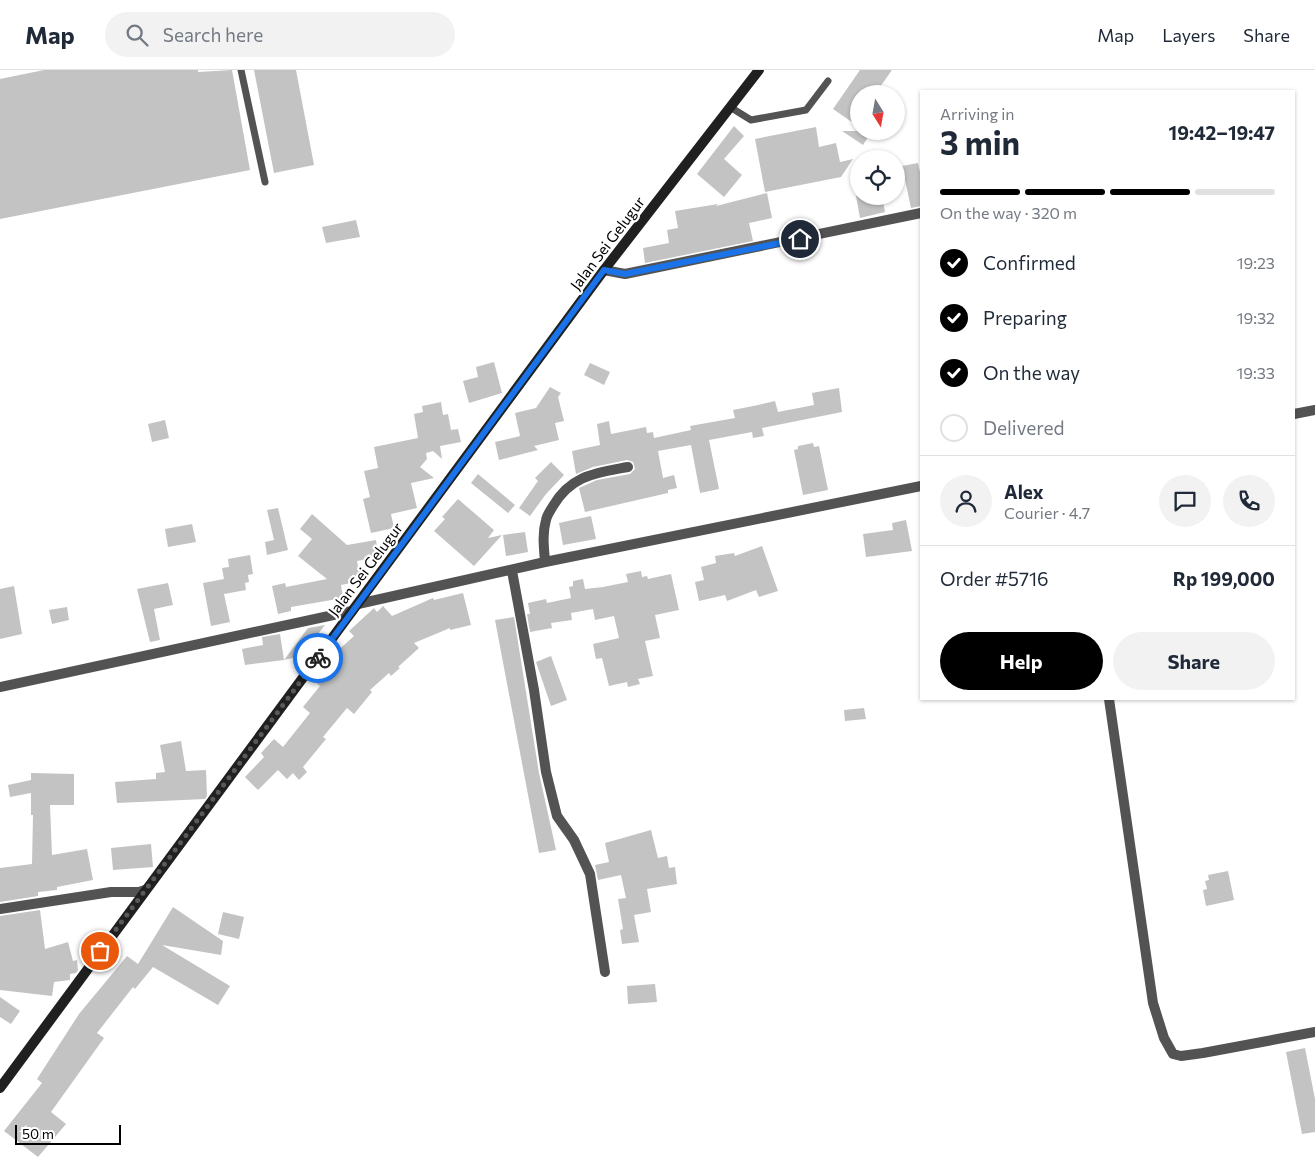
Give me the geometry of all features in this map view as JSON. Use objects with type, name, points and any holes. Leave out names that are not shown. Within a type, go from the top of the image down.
[{"type":"main road","name":"Jalan Sei Gelugur","points":[[0,1088],[604,270],[759,70]]},
{"type":"street","points":[[604,270],[625,274],[920,213]]},
{"type":"street","points":[[1295,414],[1315,410]]},
{"type":"street","points":[[545,562],[544,535],[546,518],[556,500],[572,483],[594,473],[628,467]]},
{"type":"street","points":[[0,686],[355,608],[545,562],[920,486]]},
{"type":"street","points":[[512,570],[534,690],[546,772],[557,816],[574,840],[590,874],[605,972]]},
{"type":"street","points":[[1109,700],[1154,1003],[1164,1038],[1173,1054],[1180,1056],[1203,1053],[1315,1032]]},
{"type":"street","points":[[0,909],[111,892],[139,892],[145,890]]},
{"type":"lane","points":[[241,70],[265,182]]},
{"type":"lane","points":[[730,107],[751,120],[806,110],[828,81]]},
{"type":"building","points":[[44,70],[198,70],[198,72],[232,70],[250,170],[0,219],[0,79]]},
{"type":"building","points":[[254,70],[296,70],[314,165],[274,173]]},
{"type":"building","points":[[860,70],[892,70],[881,85],[850,85],[850,121],[833,109]]},
{"type":"building","points":[[734,126],[744,136],[724,159],[742,175],[724,197],[697,174]]},
{"type":"building","points":[[816,127],[819,147],[836,143],[840,162],[850,160],[850,164],[841,177],[765,192],[755,139]]},
{"type":"building","points":[[842,131],[850,131],[850,136]]},
{"type":"building","points":[[856,140],[866,140],[863,145]]},
{"type":"building","points":[[918,163],[920,172],[920,206],[911,208],[905,180],[905,165]]},
{"type":"building","points":[[767,193],[772,218],[749,223],[753,241],[645,263],[643,248],[669,243],[667,230],[678,228],[675,211],[718,204],[716,206]]},
{"type":"building","points":[[858,205],[884,205],[885,212],[860,218]]},
{"type":"building","points":[[356,220],[360,237],[326,243],[322,227]]},
{"type":"building","points":[[494,362],[502,393],[469,403],[463,381],[478,377],[476,367]]},
{"type":"building","points":[[590,363],[610,372],[604,385],[584,375]]},
{"type":"building","points":[[550,387],[561,393],[558,397],[564,421],[555,423],[559,440],[534,446],[538,450],[499,460],[495,442],[520,436],[515,413],[536,408]]},
{"type":"building","points":[[839,388],[842,412],[762,428],[764,436],[753,438],[752,432],[709,440],[719,489],[700,493],[691,445],[658,451],[663,478],[674,475],[677,488],[668,490],[668,493],[585,512],[579,488],[597,480],[630,474],[635,469],[633,462],[627,460],[593,467],[576,474],[572,451],[600,445],[597,424],[609,421],[611,434],[646,427],[647,433],[653,432],[654,438],[691,430],[690,426],[735,418],[733,410],[775,401],[778,412],[814,405],[812,393]]},
{"type":"building","points":[[441,402],[443,415],[448,414],[451,430],[458,429],[461,442],[440,446],[442,459],[433,451],[426,453],[427,459],[420,467],[434,478],[411,483],[417,508],[391,514],[394,528],[371,533],[363,499],[370,497],[364,471],[378,468],[374,447],[418,438],[414,414],[423,412],[422,406]]},
{"type":"building","points":[[165,420],[169,438],[152,442],[148,424]]},
{"type":"building","points":[[813,443],[814,447],[819,446],[828,490],[803,495],[794,450],[798,449],[798,446]]},
{"type":"building","points":[[551,462],[564,475],[546,494],[530,516],[519,508],[538,481],[535,478]]},
{"type":"building","points":[[478,474],[515,505],[508,513],[471,483]]},
{"type":"building","points":[[458,499],[494,530],[488,538],[502,535],[474,566],[434,531],[445,519],[442,517]]},
{"type":"building","points":[[278,508],[288,550],[267,555],[265,542],[274,540],[267,510]]},
{"type":"building","points":[[312,514],[347,545],[376,540],[379,557],[357,561],[361,581],[341,585],[343,598],[291,607],[291,611],[278,614],[272,586],[285,583],[286,587],[327,579],[298,556],[312,539],[300,529]]},
{"type":"building","points":[[591,516],[596,539],[563,545],[559,523]]},
{"type":"building","points":[[906,520],[912,551],[866,557],[863,534],[893,530],[892,523]]},
{"type":"building","points":[[192,524],[196,542],[168,547],[165,529]]},
{"type":"building","points":[[525,532],[528,552],[506,556],[503,535]]},
{"type":"building","points":[[762,546],[778,591],[759,597],[756,590],[727,601],[725,595],[699,601],[695,582],[704,580],[701,567],[716,563],[715,556],[734,553],[735,556]]},
{"type":"building","points":[[250,555],[253,574],[248,575],[249,582],[245,583],[246,590],[224,594],[230,622],[211,626],[203,583],[224,579],[222,568],[229,567],[228,559]]},
{"type":"building","points":[[641,571],[642,577],[647,576],[648,579],[671,574],[679,610],[655,615],[660,638],[645,641],[653,676],[638,679],[640,684],[628,687],[627,682],[609,686],[602,658],[596,659],[593,644],[619,638],[614,616],[595,620],[593,609],[571,613],[572,620],[551,623],[552,628],[530,632],[527,614],[530,614],[528,603],[546,599],[547,603],[571,598],[569,587],[573,586],[573,581],[583,579],[585,589],[603,587],[628,582],[626,574]]},
{"type":"building","points":[[168,583],[173,605],[154,609],[160,640],[150,642],[137,589]]},
{"type":"building","points":[[14,586],[22,634],[0,639],[0,589]]},
{"type":"building","points":[[463,593],[471,625],[450,630],[450,628],[414,643],[419,648],[391,676],[389,673],[370,690],[372,692],[354,714],[347,708],[323,737],[326,739],[303,767],[307,772],[299,780],[293,773],[287,779],[278,770],[258,790],[245,777],[264,757],[261,753],[274,739],[283,747],[310,713],[303,707],[320,686],[314,681],[336,655],[334,654],[354,636],[349,631],[374,608],[377,612],[383,606],[392,616],[433,598],[434,600]]},
{"type":"building","points":[[67,607],[69,620],[52,624],[49,610]]},
{"type":"building","points":[[514,617],[539,773],[556,850],[539,853],[495,620]]},
{"type":"building","points":[[325,625],[301,656],[284,660],[308,628]]},
{"type":"building","points":[[280,634],[284,660],[245,665],[242,649],[263,645],[262,637]]},
{"type":"building","points":[[551,656],[567,700],[551,706],[536,662]]},
{"type":"building","points":[[864,708],[866,719],[845,721],[844,710]]},
{"type":"building","points":[[181,741],[186,771],[206,770],[207,796],[205,799],[117,803],[115,782],[156,779],[156,773],[165,772],[160,745]]},
{"type":"building","points":[[31,773],[74,774],[74,805],[50,805],[52,855],[87,849],[93,880],[57,887],[57,890],[38,892],[38,896],[0,902],[0,868],[32,864],[33,815],[31,815],[31,793],[10,797],[8,785],[31,780]]},
{"type":"building","points":[[651,830],[658,858],[667,856],[669,868],[675,867],[677,884],[647,889],[651,912],[634,915],[639,942],[622,944],[620,930],[623,929],[618,899],[626,898],[621,875],[598,880],[595,865],[609,862],[605,843]]},
{"type":"building","points":[[151,844],[153,867],[113,870],[111,848]]},
{"type":"building","points":[[1228,871],[1234,900],[1206,906],[1203,890],[1207,889],[1205,881],[1209,880],[1208,875]]},
{"type":"building","points":[[173,907],[223,941],[221,955],[162,945],[230,986],[218,1005],[153,967],[135,989],[133,987],[97,1033],[104,1038],[51,1112],[66,1124],[38,1157],[4,1131],[42,1083],[37,1079],[79,1014],[127,956],[138,964]]},
{"type":"building","points":[[40,910],[45,949],[68,942],[73,961],[77,960],[78,970],[76,973],[70,974],[70,980],[54,982],[52,996],[0,990],[0,916]]},
{"type":"building","points":[[223,912],[244,917],[239,939],[218,934]]},
{"type":"building","points":[[655,984],[657,1002],[628,1004],[627,986]]},
{"type":"building","points":[[0,997],[20,1011],[11,1024],[0,1017]]},
{"type":"building","points":[[1305,1048],[1315,1099],[1315,1132],[1302,1134],[1286,1052]]},
{"type":"way so far","points":[[100,951],[318,658]]},
{"type":"route","points":[[318,658],[604,270],[625,274],[800,239]]}]
